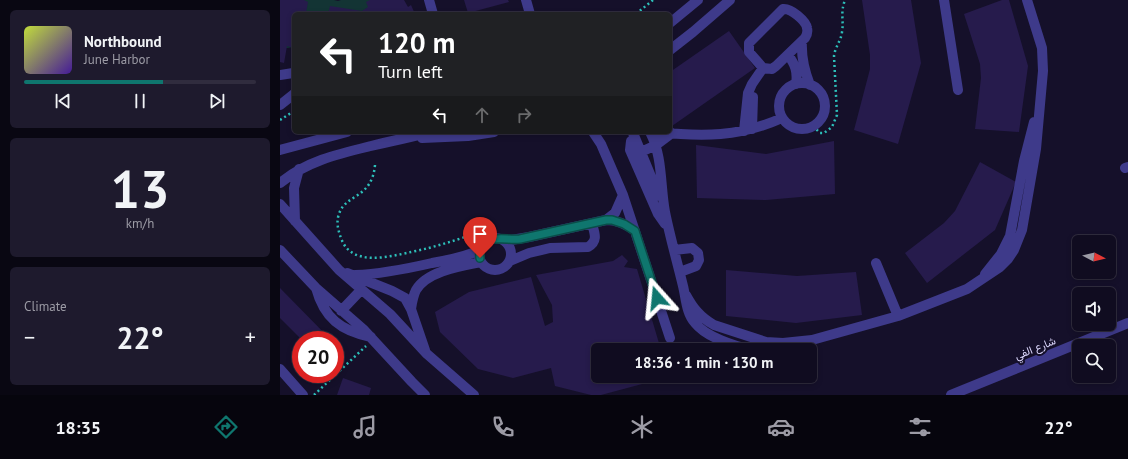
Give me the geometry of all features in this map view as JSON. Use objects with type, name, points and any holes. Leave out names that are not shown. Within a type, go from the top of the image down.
[{"type":"street","points":[[429,0],[433,12]]},
{"type":"street","points":[[526,0],[529,12]]},
{"type":"street","points":[[672,21],[698,0]]},
{"type":"street","points":[[672,48],[730,0]]},
{"type":"street","points":[[944,0],[958,90]]},
{"type":"street","points":[[805,343],[898,316],[952,296],[979,282],[1000,267],[1008,259],[1019,240],[1022,230],[1036,149],[1038,108],[1043,71],[1039,37],[1027,0]]},
{"type":"street","points":[[748,130],[754,92],[768,69],[788,55],[807,34],[806,26],[790,10],[783,9],[780,11],[749,43],[749,52],[768,69]]},
{"type":"street","points":[[802,41],[803,63],[810,85]]},
{"type":"street","points":[[788,55],[795,65],[796,84]]},
{"type":"street","points":[[280,75],[292,72]]},
{"type":"street","points":[[803,83],[810,85],[821,94],[824,101],[823,115],[814,126],[800,129],[793,127],[782,118],[779,111],[780,97],[790,86],[803,83]]},
{"type":"street","points":[[280,97],[292,88]]},
{"type":"street","points":[[280,105],[292,96]]},
{"type":"street","points":[[672,133],[698,136],[748,130],[782,118]]},
{"type":"street","points":[[280,150],[340,134]]},
{"type":"street","points":[[280,183],[299,170],[336,154],[423,134]]},
{"type":"street","points":[[404,138],[450,138],[479,134]]},
{"type":"street","points":[[594,134],[601,144],[623,195],[670,338]]},
{"type":"street","points":[[651,134],[656,146],[659,161],[665,213]]},
{"type":"street","points":[[641,152],[656,146],[671,134]]},
{"type":"street","points":[[633,135],[665,213],[691,317],[701,329],[732,343]]},
{"type":"street","points":[[633,135],[630,146],[631,155],[658,214],[669,228]]},
{"type":"street","points":[[295,221],[294,188],[299,170]]},
{"type":"street","points":[[606,220],[615,212],[623,195]]},
{"type":"street","points":[[280,204],[339,270],[390,314],[427,354],[474,395]]},
{"type":"street","points":[[503,240],[507,243],[511,251],[510,261],[507,266],[496,270],[490,269],[481,262],[479,254],[484,243],[490,239],[494,238],[503,240],[525,238],[606,220],[612,220],[624,224],[635,231]]},
{"type":"street","points":[[510,261],[529,253],[550,248],[588,247],[595,240],[596,235],[592,224]]},
{"type":"street","points":[[674,250],[692,248],[698,253],[699,260],[696,266],[680,272]]},
{"type":"street","points":[[280,250],[316,288],[372,338],[425,395]]},
{"type":"street","points":[[352,275],[381,274],[464,256],[480,250]]},
{"type":"street","points":[[411,309],[416,290],[421,283],[428,278],[454,267],[481,262]]},
{"type":"street","points":[[876,263],[898,316]]},
{"type":"street","points":[[339,270],[399,294],[405,298],[411,309],[427,354]]},
{"type":"street","points":[[316,288],[320,302],[327,313],[336,322],[346,330],[372,338]]},
{"type":"street","points":[[341,311],[361,290]]},
{"type":"street","points":[[686,295],[694,309],[706,321],[722,328],[758,340],[775,343],[812,340]]},
{"type":"street","name":"شارع الفي","points":[[951,395],[1128,323]]},
{"type":"street","points":[[280,369],[303,395]]},
{"type":"path","points":[[638,12],[653,0]]},
{"type":"path","points":[[814,126],[820,133],[824,133],[832,127],[837,115],[834,51],[842,32],[842,10],[845,0]]},
{"type":"path","points":[[375,165],[372,180],[369,186],[341,207],[338,215],[337,224],[342,240],[352,253],[367,258],[384,258],[433,248],[480,232],[486,234],[490,239]]},
{"type":"path","points":[[313,395],[372,338]]},
{"type":"green space","points":[[280,0],[390,0],[375,12],[292,12],[292,47],[280,49]]},
{"type":"building","points":[[280,0],[304,0],[308,2],[306,12],[292,12],[292,47],[287,46],[284,63],[280,62]]},
{"type":"building","points":[[370,0],[404,0],[408,7],[411,5],[414,12],[328,12],[330,6],[362,11],[368,7],[366,2]]},
{"type":"building","points":[[464,0],[508,0],[509,2],[472,12],[468,12]]},
{"type":"building","points":[[862,0],[911,0],[921,63],[898,144],[854,130],[870,69],[870,55]]},
{"type":"building","points":[[1002,0],[1009,0],[1028,66],[1019,132],[975,129],[981,78],[980,64],[964,14]]},
{"type":"building","points":[[729,31],[755,68],[672,126],[672,71]]},
{"type":"building","points":[[834,141],[835,194],[766,200],[697,198],[696,145],[766,154]]},
{"type":"building","points":[[980,162],[1016,182],[995,230],[927,283],[905,253],[944,223],[955,211]]},
{"type":"building","points":[[622,255],[628,261],[624,267],[637,269],[659,343],[591,343],[591,383],[646,383],[601,395],[591,395],[555,386],[551,368],[513,378],[478,369],[440,332],[435,312],[469,292],[531,277],[545,326],[553,322],[552,305],[536,275],[613,261]]},
{"type":"building","points":[[726,270],[797,276],[856,272],[862,315],[796,323],[726,316]]},
{"type":"building","points":[[280,288],[322,331],[293,331],[280,318]]},
{"type":"building","points":[[344,378],[371,388],[369,395],[337,395],[341,383],[344,383]]},
{"type":"route","points":[[480,258],[479,254],[482,246],[487,240],[490,239],[520,239],[606,220],[612,220],[624,224],[635,231],[657,298]]}]
